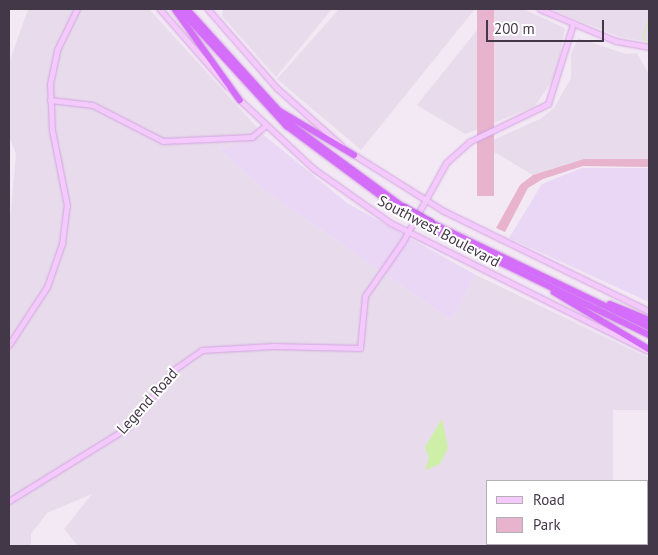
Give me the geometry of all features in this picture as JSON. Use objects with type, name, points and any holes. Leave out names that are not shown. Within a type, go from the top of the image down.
[{"type":"highway","points":[[175,9],[240,100]]},
{"type":"highway","name":"Southwest Boulevard","points":[[180,9],[287,126],[404,210],[549,287],[649,335]]},
{"type":"highway","name":"Southwest Boulevard","points":[[187,9],[275,108],[336,161],[404,210]]},
{"type":"highway","points":[[275,108],[354,155]]},
{"type":"highway","name":"Southwest Boulevard","points":[[429,224],[649,327]]},
{"type":"highway","points":[[549,287],[649,350]]},
{"type":"highway","points":[[589,298],[649,320]]},
{"type":"street","points":[[9,345],[48,287],[62,244],[66,206],[50,100],[57,50],[77,9]]},
{"type":"street","name":"Southwest Boulevard","points":[[160,9],[265,126],[334,185],[408,233],[649,350]]},
{"type":"street","name":"Southwest Boulevard","points":[[208,9],[277,88],[354,155],[425,201],[649,310]]},
{"type":"street","points":[[540,9],[573,24],[630,44],[649,47]]},
{"type":"street","points":[[408,233],[446,163],[463,146],[548,104],[573,24]]},
{"type":"street","points":[[50,100],[93,105],[163,141],[252,137],[265,126]]},
{"type":"street","name":"Legend Road","points":[[9,501],[127,428],[175,368],[202,350],[234,346],[360,348],[365,296],[408,233]]},
{"type":"shaded area","points":[[28,9],[149,9],[265,136],[219,149],[264,190],[451,320],[476,275],[649,358],[649,410],[613,410],[613,480],[486,480],[486,545],[613,546],[78,546],[64,529],[92,494],[47,513],[31,534],[31,546],[9,546],[9,231],[16,154],[9,136],[9,63]]},
{"type":"shaded area","points":[[223,9],[332,9],[276,77],[222,16]]},
{"type":"shaded area","points":[[339,9],[475,9],[361,150],[277,79]]},
{"type":"shaded area","points":[[494,9],[523,9],[565,28],[556,76],[534,107],[465,134],[417,105]]},
{"type":"shaded area","points":[[550,9],[649,9],[649,42],[620,37]]},
{"type":"shaded area","points":[[578,38],[626,54],[637,53],[649,74],[649,159],[584,159],[533,175],[482,145],[540,119],[554,108],[571,78],[571,54]]},
{"type":"shaded area","points":[[265,136],[347,203],[476,275],[451,320],[264,190],[219,149]]},
{"type":"shaded area","points":[[582,168],[649,168],[649,302],[509,238],[542,184]]},
{"type":"shaded area","points":[[442,419],[448,448],[440,464],[425,470],[429,458],[425,447]]},
{"type":"green space","points":[[477,9],[494,9],[494,196],[477,196]]},
{"type":"green space","points":[[584,159],[649,159],[649,167],[583,166],[543,179],[528,188],[505,232],[496,228],[520,185],[533,175]]},
{"type":"waterway","points":[[647,44],[643,35],[649,17]]}]
